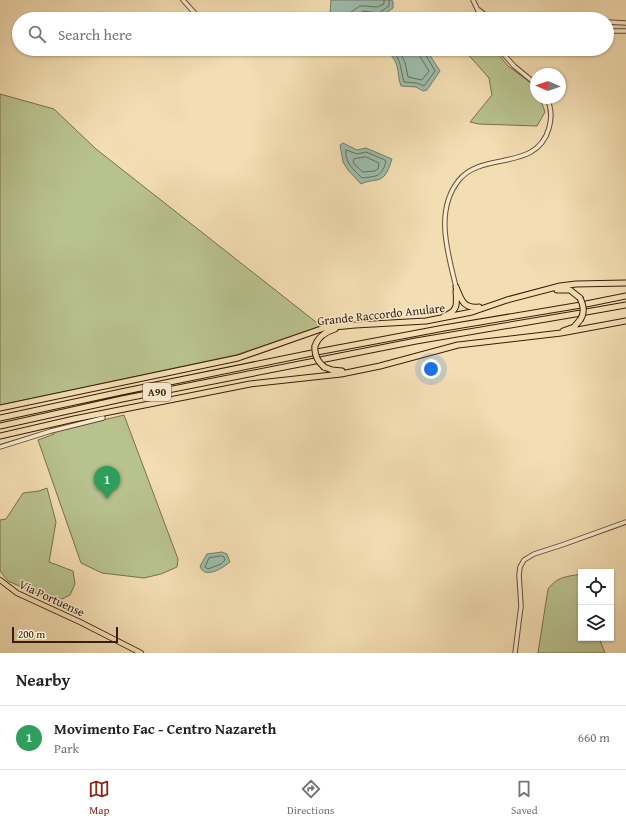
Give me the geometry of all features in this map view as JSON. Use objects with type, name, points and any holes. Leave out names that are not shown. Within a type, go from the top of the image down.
[{"type":"highway","name":"Grande Raccordo Anulare","points":[[0,408],[238,358],[326,328],[426,321],[472,312],[507,300],[564,285],[626,283]]},
{"type":"highway","points":[[456,287],[464,303],[471,308],[507,300]]},
{"type":"highway","points":[[426,321],[445,316],[454,311],[456,304],[456,287]]},
{"type":"highway","points":[[426,321],[454,318],[560,289],[570,290],[580,298],[584,308],[583,315],[574,327],[550,334]]},
{"type":"highway","name":"Grande Raccordo Anulare","points":[[0,418],[315,353],[444,328],[583,305],[626,296]]},
{"type":"highway","name":"A90","points":[[0,426],[122,399],[317,360],[416,341],[626,305]]},
{"type":"highway","points":[[0,436],[89,416],[250,384],[341,374],[404,360],[458,345],[576,331],[626,321]]},
{"type":"highway","points":[[355,325],[336,328],[325,333],[318,339],[315,346],[316,359],[324,367],[336,371],[364,369]]},
{"type":"main road","name":"Via Portuense","points":[[0,580],[17,593],[85,624],[141,653]]},
{"type":"street","points":[[183,0],[194,12]]},
{"type":"street","points":[[473,0],[479,12]]},
{"type":"street","points":[[477,8],[480,12]]},
{"type":"street","points":[[614,22],[626,23]]},
{"type":"street","points":[[614,31],[626,31]]},
{"type":"street","points":[[505,56],[530,79]]},
{"type":"street","points":[[456,287],[444,225],[446,209],[451,193],[459,180],[471,170],[482,165],[522,157],[535,149],[544,139],[549,129],[551,113],[549,104]]},
{"type":"street","points":[[0,447],[51,431],[103,418]]},
{"type":"street","points":[[515,653],[520,606],[518,575],[524,560],[534,554],[626,522]]},
{"type":"green space","points":[[469,56],[500,56],[508,66],[530,82],[530,104],[542,104],[545,112],[537,126],[479,124],[470,122],[492,95],[489,78]]},
{"type":"green space","points":[[0,94],[54,109],[96,149],[321,326],[236,355],[0,405]]},
{"type":"green space","points":[[124,415],[178,559],[177,567],[161,574],[144,578],[102,573],[81,563],[38,440],[54,434],[53,432]]},
{"type":"green space","points":[[47,488],[56,522],[49,562],[73,571],[75,584],[70,595],[62,599],[51,600],[8,581],[0,571],[0,520],[6,519],[23,493],[39,491]]},
{"type":"green space","points":[[578,575],[578,641],[600,641],[605,653],[538,653],[548,589],[559,579]]},
{"type":"water","points":[[331,0],[392,0],[393,2],[393,8],[387,12],[330,12]]},
{"type":"water","points":[[391,56],[430,56],[440,71],[427,90],[423,91],[416,87],[401,86],[398,69]]},
{"type":"water","points":[[343,143],[357,150],[366,148],[392,159],[389,169],[380,179],[361,184],[343,162],[340,145]]},
{"type":"water","points":[[222,552],[227,554],[230,562],[214,572],[205,572],[202,570],[200,566],[207,554]]},
{"type":"place","name":"Movimento Fac - Centro Nazareth","points":[[107,499]]}]
